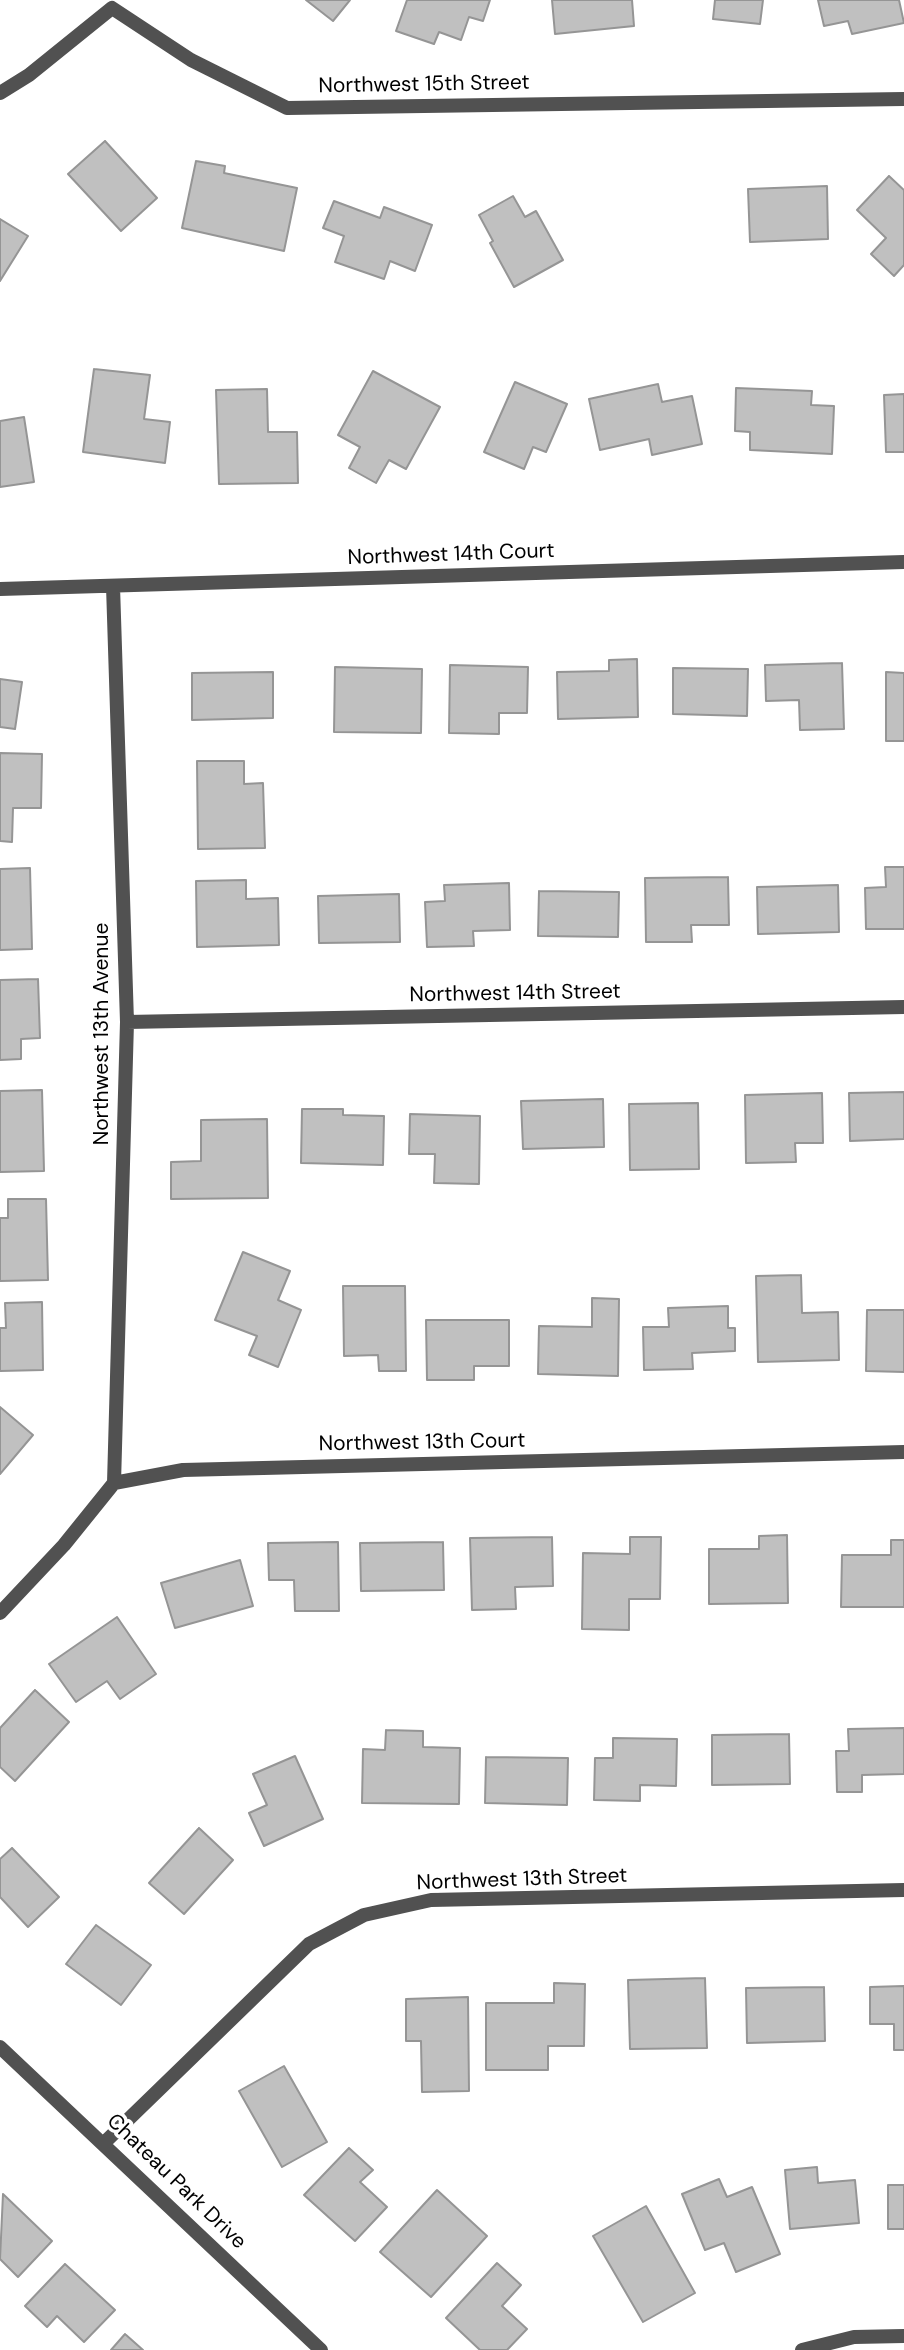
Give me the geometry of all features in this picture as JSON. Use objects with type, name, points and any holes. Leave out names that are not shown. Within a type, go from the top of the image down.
[{"type":"street","name":"Northwest 15th Street","points":[[0,93],[29,75],[108,4],[191,60],[287,108],[904,99]]},
{"type":"street","name":"Northwest 14th Court","points":[[0,589],[904,562]]},
{"type":"street","name":"Northwest 13th Avenue","points":[[113,586],[127,1022],[114,1483]]},
{"type":"street","name":"Northwest 14th Street","points":[[127,1022],[904,1007]]},
{"type":"street","name":"Northwest 13th Court","points":[[114,1483],[183,1471],[904,1452]]},
{"type":"street","points":[[0,1612],[64,1545],[114,1483]]},
{"type":"street","name":"Northwest 13th Street","points":[[104,2143],[309,1944],[363,1915],[431,1900],[904,1890]]},
{"type":"street","name":"Chateau Park Drive","points":[[0,2047],[321,2350]]},
{"type":"street","points":[[802,2350],[854,2337],[904,2336]]},
{"type":"building","points":[[306,0],[350,0],[333,21]]},
{"type":"building","points":[[407,0],[490,0],[483,21],[469,17],[461,40],[439,32],[434,44],[396,31]]},
{"type":"building","points":[[552,0],[632,0],[634,26],[555,34]]},
{"type":"building","points":[[715,0],[763,0],[760,24],[713,19]]},
{"type":"building","points":[[818,0],[899,0],[904,23],[852,34],[848,21],[824,26]]},
{"type":"building","points":[[105,141],[157,198],[121,231],[68,174]]},
{"type":"building","points":[[196,161],[225,166],[224,173],[297,188],[284,251],[182,228]]},
{"type":"building","points":[[889,176],[904,190],[904,265],[894,276],[871,254],[886,238],[857,210]]},
{"type":"building","points":[[827,186],[828,239],[750,242],[748,189]]},
{"type":"building","points":[[513,196],[525,217],[536,211],[563,260],[514,287],[490,243],[493,241],[479,215]]},
{"type":"building","points":[[334,201],[380,218],[384,207],[432,225],[415,271],[390,261],[384,279],[335,262],[344,236],[323,228]]},
{"type":"building","points":[[0,219],[28,236],[0,281]]},
{"type":"building","points":[[94,369],[150,375],[144,419],[170,422],[165,463],[83,452]]},
{"type":"building","points":[[373,371],[440,407],[406,469],[389,460],[376,483],[349,468],[360,447],[338,435]]},
{"type":"building","points":[[515,382],[567,404],[546,452],[533,447],[524,469],[484,452]]},
{"type":"building","points":[[658,384],[662,402],[692,396],[702,444],[652,455],[649,439],[600,450],[589,399]]},
{"type":"building","points":[[736,388],[812,391],[811,405],[834,406],[832,454],[750,450],[750,432],[735,431]]},
{"type":"building","points":[[267,389],[268,432],[297,432],[298,483],[219,484],[216,390]]},
{"type":"building","points":[[904,394],[904,452],[886,452],[884,395]]},
{"type":"building","points":[[24,417],[34,482],[0,487],[0,421]]},
{"type":"building","points":[[637,659],[638,717],[558,719],[557,672],[609,671],[609,660]]},
{"type":"building","points":[[842,663],[844,729],[800,730],[799,700],[766,701],[765,665]]},
{"type":"building","points":[[450,665],[528,667],[527,713],[499,713],[499,734],[449,733]]},
{"type":"building","points":[[335,667],[422,669],[421,733],[334,732]]},
{"type":"building","points":[[673,668],[748,669],[747,716],[673,714]]},
{"type":"building","points":[[273,672],[273,718],[192,720],[192,673]]},
{"type":"building","points":[[886,672],[904,673],[904,741],[886,741]]},
{"type":"building","points":[[0,679],[22,682],[15,729],[0,727]]},
{"type":"building","points":[[0,753],[42,754],[41,808],[13,808],[12,842],[0,841]]},
{"type":"building","points":[[197,761],[244,761],[244,784],[263,783],[265,848],[198,849]]},
{"type":"building","points":[[885,867],[904,867],[904,929],[866,929],[865,888],[886,887]]},
{"type":"building","points":[[30,868],[32,949],[0,950],[0,869]]},
{"type":"building","points":[[728,877],[729,925],[691,925],[692,942],[646,942],[645,878]]},
{"type":"building","points":[[246,880],[246,899],[278,898],[279,945],[197,947],[196,881]]},
{"type":"building","points":[[509,883],[510,930],[473,931],[474,946],[427,947],[425,902],[445,901],[444,885]]},
{"type":"building","points":[[838,885],[839,932],[758,934],[757,887]]},
{"type":"building","points":[[539,891],[619,892],[618,937],[538,936]]},
{"type":"building","points":[[399,894],[400,942],[319,943],[318,896]]},
{"type":"building","points":[[38,979],[40,1038],[21,1039],[21,1059],[0,1060],[0,980]]},
{"type":"building","points":[[42,1090],[44,1171],[0,1172],[0,1091]]},
{"type":"building","points":[[904,1092],[904,1139],[850,1141],[849,1093]]},
{"type":"building","points":[[822,1093],[823,1143],[795,1143],[796,1162],[746,1163],[745,1095]]},
{"type":"building","points":[[603,1099],[604,1147],[523,1149],[521,1101]]},
{"type":"building","points":[[698,1103],[699,1169],[630,1170],[629,1104]]},
{"type":"building","points":[[302,1109],[343,1109],[343,1115],[384,1116],[383,1165],[301,1163]]},
{"type":"building","points":[[410,1114],[480,1116],[479,1184],[434,1183],[435,1154],[409,1154]]},
{"type":"building","points":[[267,1119],[268,1198],[171,1199],[171,1162],[201,1161],[201,1120]]},
{"type":"building","points":[[8,1199],[46,1199],[48,1280],[0,1281],[0,1218],[8,1218]]},
{"type":"building","points":[[243,1252],[290,1271],[278,1300],[301,1310],[278,1367],[249,1355],[257,1336],[215,1320]]},
{"type":"building","points":[[801,1275],[802,1313],[838,1312],[839,1360],[758,1362],[756,1276]]},
{"type":"building","points":[[343,1286],[405,1286],[406,1371],[379,1371],[378,1355],[344,1356]]},
{"type":"building","points":[[592,1298],[619,1299],[618,1376],[538,1374],[539,1326],[592,1327]]},
{"type":"building","points":[[42,1302],[43,1370],[0,1371],[0,1328],[6,1328],[5,1303]]},
{"type":"building","points":[[728,1306],[728,1328],[735,1328],[735,1351],[692,1353],[693,1369],[644,1370],[643,1327],[669,1327],[668,1308]]},
{"type":"building","points":[[867,1310],[904,1310],[904,1372],[866,1371]]},
{"type":"building","points":[[426,1320],[509,1320],[509,1366],[474,1366],[474,1380],[427,1380]]},
{"type":"building","points":[[0,1407],[33,1435],[0,1474]]},
{"type":"building","points":[[787,1535],[788,1603],[709,1604],[709,1549],[759,1549],[759,1536]]},
{"type":"building","points":[[552,1537],[553,1586],[515,1587],[516,1609],[472,1610],[470,1538]]},
{"type":"building","points":[[630,1537],[661,1537],[660,1599],[629,1599],[629,1630],[582,1629],[583,1553],[630,1554]]},
{"type":"building","points":[[891,1540],[904,1540],[904,1607],[841,1607],[842,1555],[891,1555]]},
{"type":"building","points":[[338,1542],[339,1611],[295,1611],[294,1580],[269,1580],[268,1543]]},
{"type":"building","points":[[443,1542],[444,1590],[361,1591],[360,1543]]},
{"type":"building","points":[[240,1560],[253,1606],[175,1628],[161,1583]]},
{"type":"building","points":[[117,1617],[156,1674],[120,1699],[107,1681],[76,1702],[49,1664]]},
{"type":"building","points":[[35,1690],[69,1722],[15,1781],[0,1767],[0,1728]]},
{"type":"building","points":[[904,1728],[904,1774],[862,1775],[862,1792],[837,1792],[836,1751],[849,1751],[848,1729]]},
{"type":"building","points":[[386,1730],[423,1731],[423,1747],[460,1748],[459,1804],[362,1803],[363,1749],[385,1750]]},
{"type":"building","points":[[789,1734],[790,1784],[712,1785],[712,1735]]},
{"type":"building","points":[[613,1738],[677,1739],[676,1786],[640,1785],[640,1801],[594,1800],[595,1758],[613,1758]]},
{"type":"building","points":[[295,1756],[323,1819],[264,1846],[249,1813],[267,1805],[253,1774]]},
{"type":"building","points":[[486,1757],[568,1758],[567,1805],[485,1803]]},
{"type":"building","points":[[199,1828],[233,1860],[184,1914],[149,1883]]},
{"type":"building","points":[[12,1848],[59,1897],[28,1927],[0,1897],[0,1859]]},
{"type":"building","points":[[96,1925],[151,1965],[121,2005],[66,1964]]},
{"type":"building","points":[[705,1978],[707,2048],[630,2049],[628,1980]]},
{"type":"building","points":[[554,1983],[585,1984],[584,2046],[548,2046],[548,2070],[486,2070],[486,2003],[554,2003]]},
{"type":"building","points":[[904,1986],[904,2050],[894,2050],[894,2024],[870,2024],[870,1987]]},
{"type":"building","points":[[824,1987],[825,2041],[747,2043],[746,1988]]},
{"type":"building","points":[[468,1997],[469,2091],[422,2092],[421,2041],[406,2041],[406,1999]]},
{"type":"building","points":[[284,2066],[327,2142],[282,2167],[239,2091]]},
{"type":"building","points":[[349,2148],[373,2170],[360,2182],[387,2207],[355,2241],[304,2195]]},
{"type":"building","points":[[817,2167],[818,2183],[855,2180],[859,2223],[790,2229],[785,2170]]},
{"type":"building","points":[[719,2179],[727,2197],[752,2187],[780,2254],[736,2272],[724,2243],[705,2250],[682,2194]]},
{"type":"building","points":[[888,2185],[904,2185],[904,2229],[888,2229]]},
{"type":"building","points":[[437,2190],[487,2236],[431,2297],[380,2252]]},
{"type":"building","points":[[3,2194],[52,2241],[18,2277],[0,2259]]},
{"type":"building","points":[[646,2206],[695,2293],[643,2322],[593,2236]]},
{"type":"building","points":[[497,2263],[521,2285],[502,2306],[527,2329],[507,2350],[480,2350],[446,2318]]},
{"type":"building","points":[[65,2264],[115,2310],[84,2342],[57,2316],[47,2327],[25,2306]]},
{"type":"building","points":[[125,2334],[143,2350],[111,2350]]}]
